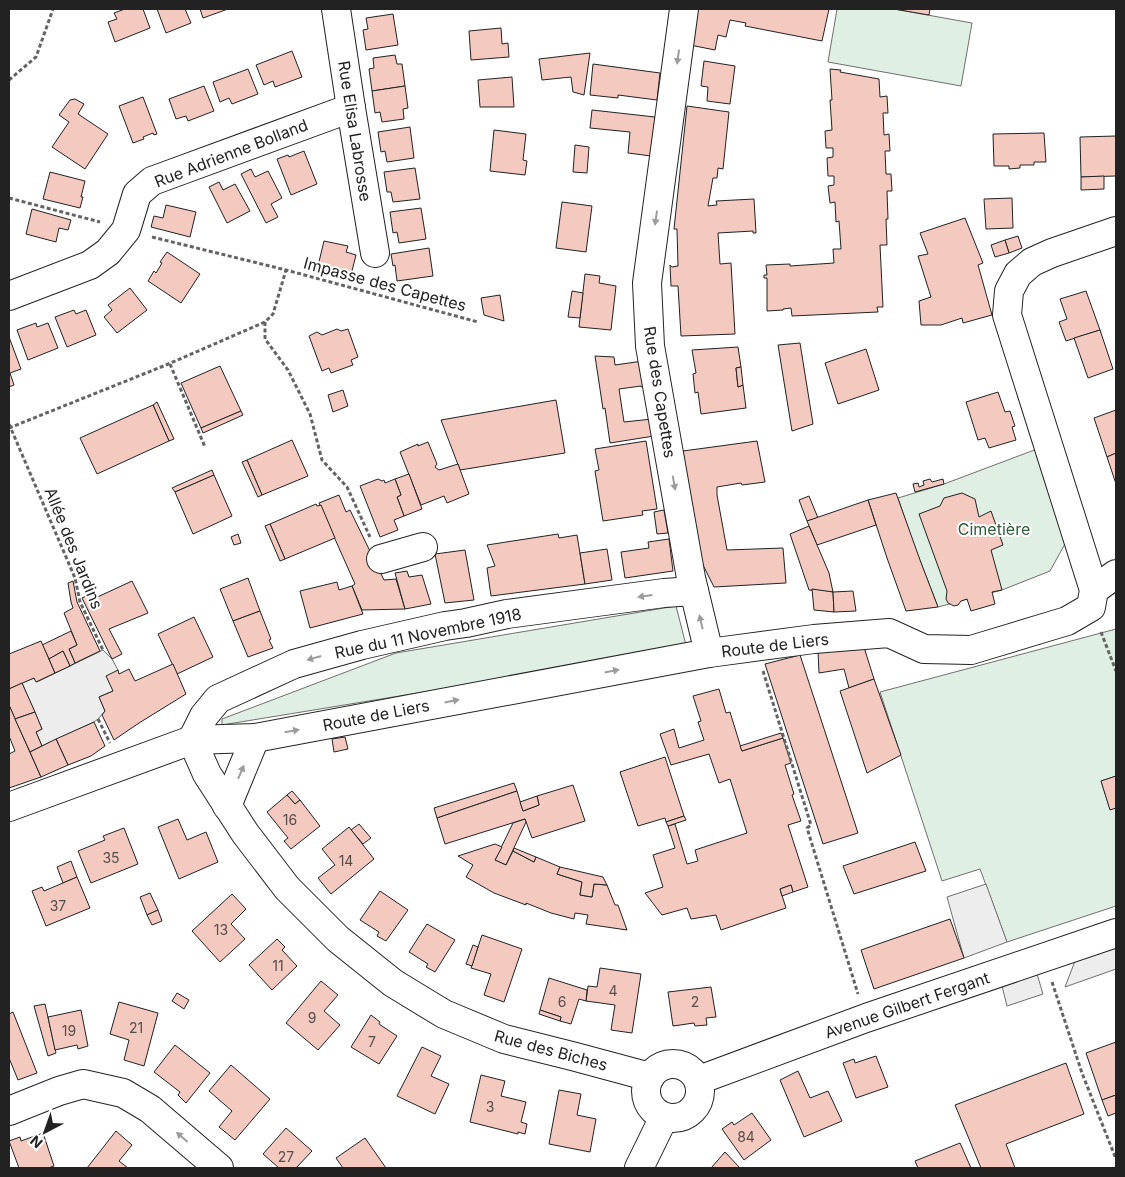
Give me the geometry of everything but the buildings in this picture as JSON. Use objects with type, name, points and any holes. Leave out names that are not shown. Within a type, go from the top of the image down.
[{"type":"street","name":"Rue Elisa Labrosse","points":[[336,9],[350,108],[375,253]]},
{"type":"street","name":"Rue des Capettes","points":[[684,9],[647,283],[650,346],[694,591],[709,653]]},
{"type":"street","name":"Rue Adrienne Bolland","points":[[9,296],[90,265],[108,252],[126,230],[137,194],[152,181],[350,108]]},
{"type":"street","points":[[1101,597],[1007,316],[1009,291],[1018,274],[1032,262],[1052,253],[1116,231]]},
{"type":"street","points":[[381,560],[423,547]]},
{"type":"street","name":"Route de Liers","points":[[9,808],[192,740],[255,738],[709,653],[768,644],[889,633],[924,649],[971,650],[1067,621],[1101,597],[1116,574]]},
{"type":"street","name":"Rue du 11 Novembre 1918","points":[[192,740],[204,716],[218,699],[294,664],[362,645],[507,614],[664,593],[694,591]]},
{"type":"street","points":[[227,806],[255,738]]},
{"type":"street","name":"Rue des Biches","points":[[192,740],[207,774],[244,833],[288,888],[338,939],[393,983],[444,1014],[504,1039],[650,1077]]},
{"type":"street","name":"Avenue Gilbert Fergant","points":[[699,1080],[866,1018],[1116,933]]},
{"type":"street","points":[[669,1064],[681,1065],[692,1071],[699,1080],[701,1093],[698,1104],[692,1112],[680,1118],[664,1117],[652,1109],[647,1100],[646,1090],[650,1077],[659,1068],[669,1064]]},
{"type":"street","points":[[9,1111],[82,1084],[123,1093],[150,1109],[218,1168]]},
{"type":"street","points":[[639,1168],[664,1117]]},
{"type":"path","points":[[9,80],[36,57],[53,9]]},
{"type":"path","name":"Impasse des Capettes","points":[[265,322],[274,314],[286,270],[478,322]]},
{"type":"path","points":[[9,426],[170,364],[265,322],[265,339],[288,370],[310,414],[322,460],[347,487],[381,560]]},
{"type":"path","points":[[170,364],[205,447]]},
{"type":"path","name":"Allée des Jardins","points":[[9,426],[75,578],[80,602],[104,650]]},
{"type":"path","points":[[1101,597],[1116,670]]},
{"type":"path","points":[[768,644],[771,656],[759,657],[812,825],[806,828],[866,1018]]},
{"type":"path","points":[[1044,957],[1082,1073],[1116,1159]]},
{"type":"green space","points":[[837,9],[894,9],[972,23],[961,86],[828,62]]},
{"type":"green space","name":"Cimetière","points":[[1037,449],[1066,542],[1050,571],[1002,590],[938,607],[898,498],[944,484]]},
{"type":"green space","points":[[676,606],[687,649],[222,725],[222,719],[396,653]]},
{"type":"green space","points":[[1116,629],[1116,776],[1101,781],[1110,809],[1116,808],[1116,906],[1007,942],[980,869],[942,881],[880,692]]},
{"type":"shaded area","points":[[103,650],[112,659],[118,670],[113,691],[99,697],[105,711],[94,722],[42,746],[36,732],[42,729],[22,683],[34,678],[37,682]]},
{"type":"shaded area","points":[[986,884],[1007,942],[964,958],[947,897]]},
{"type":"shaded area","points":[[1116,947],[1116,969],[1065,987],[1075,961]]},
{"type":"shaded area","points":[[1037,974],[1043,994],[1007,1006],[1002,986]]}]
